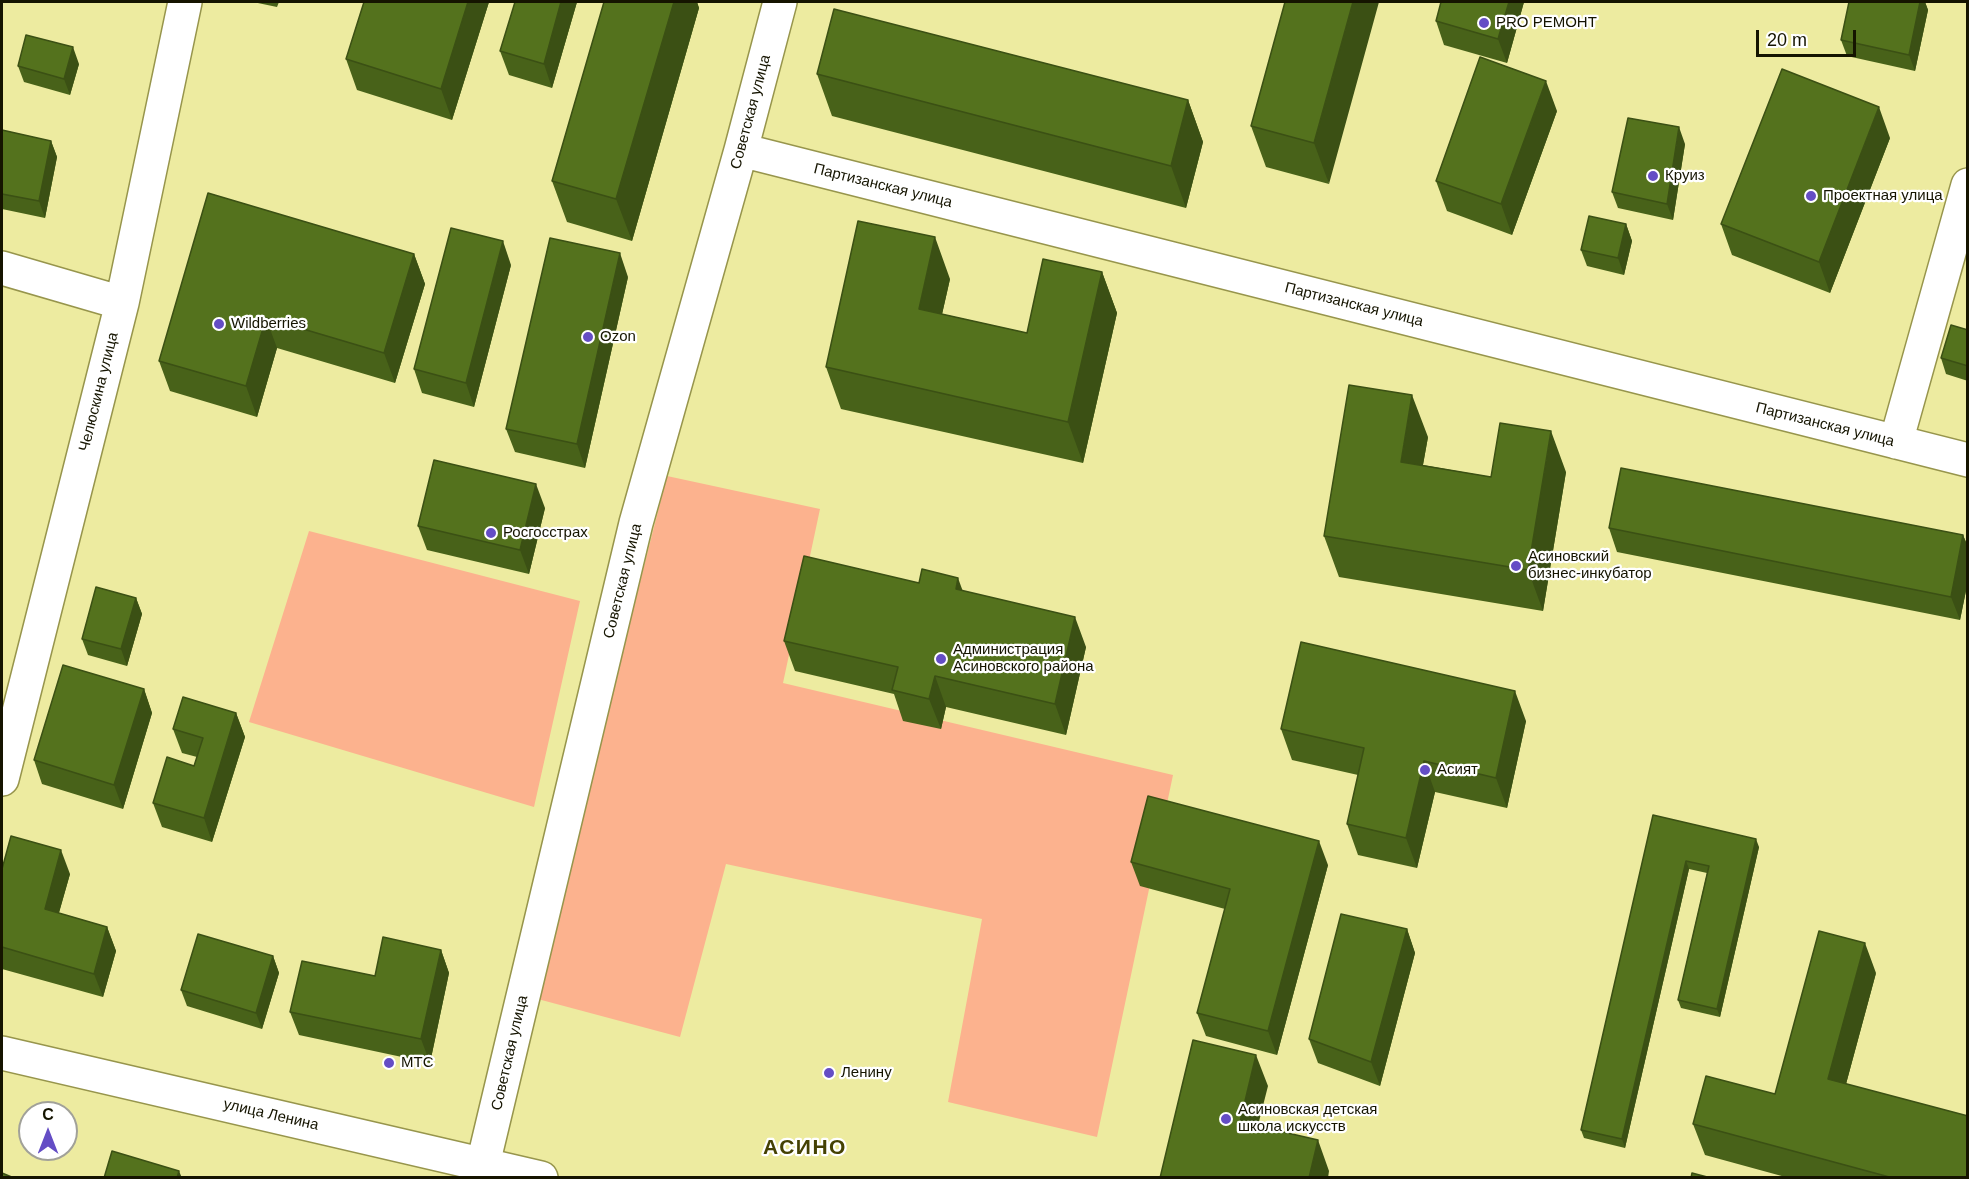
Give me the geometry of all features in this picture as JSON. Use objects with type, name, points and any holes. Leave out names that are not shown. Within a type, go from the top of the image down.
[{"type":"street","name":"Челюскина улица","points":[[2,779],[122,303],[185,2]]},
{"type":"street","name":"Советская улица","points":[[483,1164],[636,523],[741,150],[780,2]]},
{"type":"street","name":"Партизанская улица","points":[[741,150],[1968,460]]},
{"type":"street","points":[[1896,442],[1968,185]]},
{"type":"street","points":[[2,268],[122,303]]},
{"type":"street","name":"улица Ленина","points":[[2,1053],[541,1178]]},
{"type":"shaded area","points":[[667,476],[820,509],[783,683],[1173,775],[1097,1137],[948,1102],[982,919],[726,864],[680,1037],[534,998]]},
{"type":"shaded area","points":[[309,531],[580,601],[534,807],[249,722]]},
{"type":"building","points":[[364,2],[468,2],[441,89],[346,59]]},
{"type":"building","points":[[515,2],[561,2],[544,64],[500,51]]},
{"type":"building","points":[[604,2],[674,2],[616,199],[552,181]]},
{"type":"building","points":[[1285,2],[1353,2],[1314,143],[1251,126]]},
{"type":"building","points":[[1441,2],[1509,2],[1498,39],[1436,21]]},
{"type":"building","points":[[1849,2],[1920,2],[1909,55],[1841,40]]},
{"type":"building","points":[[834,9],[1188,100],[1171,166],[817,74]]},
{"type":"building","points":[[26,35],[73,47],[64,79],[18,66]]},
{"type":"building","points":[[1480,57],[1546,81],[1501,204],[1436,181]]},
{"type":"building","name":"Проектная улица","points":[[1782,69],[1879,107],[1819,262],[1721,224]]},
{"type":"building","name":"Круиз","points":[[1628,118],[1679,127],[1667,204],[1612,192]]},
{"type":"building","points":[[2,130],[51,141],[39,201],[2,194]]},
{"type":"building","points":[[208,193],[414,254],[384,353],[266,318],[246,386],[159,361]]},
{"type":"building","points":[[1589,216],[1626,224],[1618,258],[1581,250]]},
{"type":"building","points":[[858,221],[935,237],[919,309],[1027,333],[1043,259],[1102,272],[1068,422],[826,367]]},
{"type":"building","points":[[451,228],[503,241],[466,383],[414,369]]},
{"type":"building","points":[[550,238],[620,253],[577,444],[506,429]]},
{"type":"building","points":[[1951,325],[1968,330],[1968,366],[1941,358]]},
{"type":"building","points":[[1349,385],[1412,395],[1401,462],[1491,477],[1500,423],[1551,431],[1528,570],[1324,536]]},
{"type":"building","points":[[434,460],[536,484],[520,550],[418,526]]},
{"type":"building","points":[[1621,468],[1963,535],[1951,597],[1609,528]]},
{"type":"building","name":"Администрация Асиновского района","points":[[804,556],[919,583],[922,569],[958,578],[956,589],[1075,617],[1055,704],[935,676],[929,699],[892,690],[898,667],[784,641]]},
{"type":"building","points":[[96,587],[136,598],[121,649],[82,639]]},
{"type":"building","name":"Асият","points":[[1301,642],[1515,691],[1496,778],[1424,761],[1406,838],[1347,824],[1364,748],[1281,729]]},
{"type":"building","points":[[63,665],[144,689],[114,785],[34,760]]},
{"type":"building","points":[[183,697],[236,713],[204,818],[153,803],[167,757],[194,766],[203,738],[173,729]]},
{"type":"building","points":[[1148,796],[1319,841],[1268,1031],[1197,1013],[1230,889],[1131,862]]},
{"type":"building","points":[[1653,815],[1756,839],[1717,1009],[1678,1000],[1709,866],[1686,861],[1622,1139],[1581,1130]]},
{"type":"building","points":[[11,836],[61,850],[45,909],[107,927],[94,974],[2,947],[2,869]]},
{"type":"building","points":[[1341,914],[1407,929],[1371,1062],[1309,1039]]},
{"type":"building","points":[[1819,931],[1865,943],[1828,1079],[1968,1116],[1968,1178],[1893,1178],[1693,1124],[1706,1076],[1775,1094]]},
{"type":"building","points":[[198,934],[273,956],[256,1013],[181,990]]},
{"type":"building","points":[[383,937],[441,950],[421,1039],[290,1012],[302,961],[375,976]]},
{"type":"building","points":[[1193,1040],[1256,1055],[1240,1122],[1318,1140],[1309,1178],[1160,1178]]},
{"type":"building","points":[[112,1151],[179,1171],[177,1178],[104,1178]]},
{"type":"building","points":[[2,1173],[14,1178],[2,1178]]},
{"type":"building","points":[[1692,1173],[1711,1178],[1691,1178]]},
{"type":"place","name":"PRO РЕМОНТ","points":[[1484,23]]},
{"type":"place","name":"Круиз","points":[[1653,176]]},
{"type":"place","name":"Проектная улица","points":[[1811,196]]},
{"type":"place","name":"Wildberries","points":[[219,324]]},
{"type":"place","name":"Ozon","points":[[588,337]]},
{"type":"place","name":"Росгосстрах","points":[[491,533]]},
{"type":"place","name":"Асиновский бизнес-инкубатор","points":[[1516,566]]},
{"type":"place","name":"Администрация Асиновского района","points":[[941,659]]},
{"type":"place","name":"Асият","points":[[1425,770]]},
{"type":"place","name":"МТС","points":[[389,1063]]},
{"type":"place","name":"Ленину","points":[[829,1073]]},
{"type":"place","name":"Асиновская детская школа искусств","points":[[1226,1119]]},
{"type":"district","name":"АСИНО","points":[[805,1148]]}]
